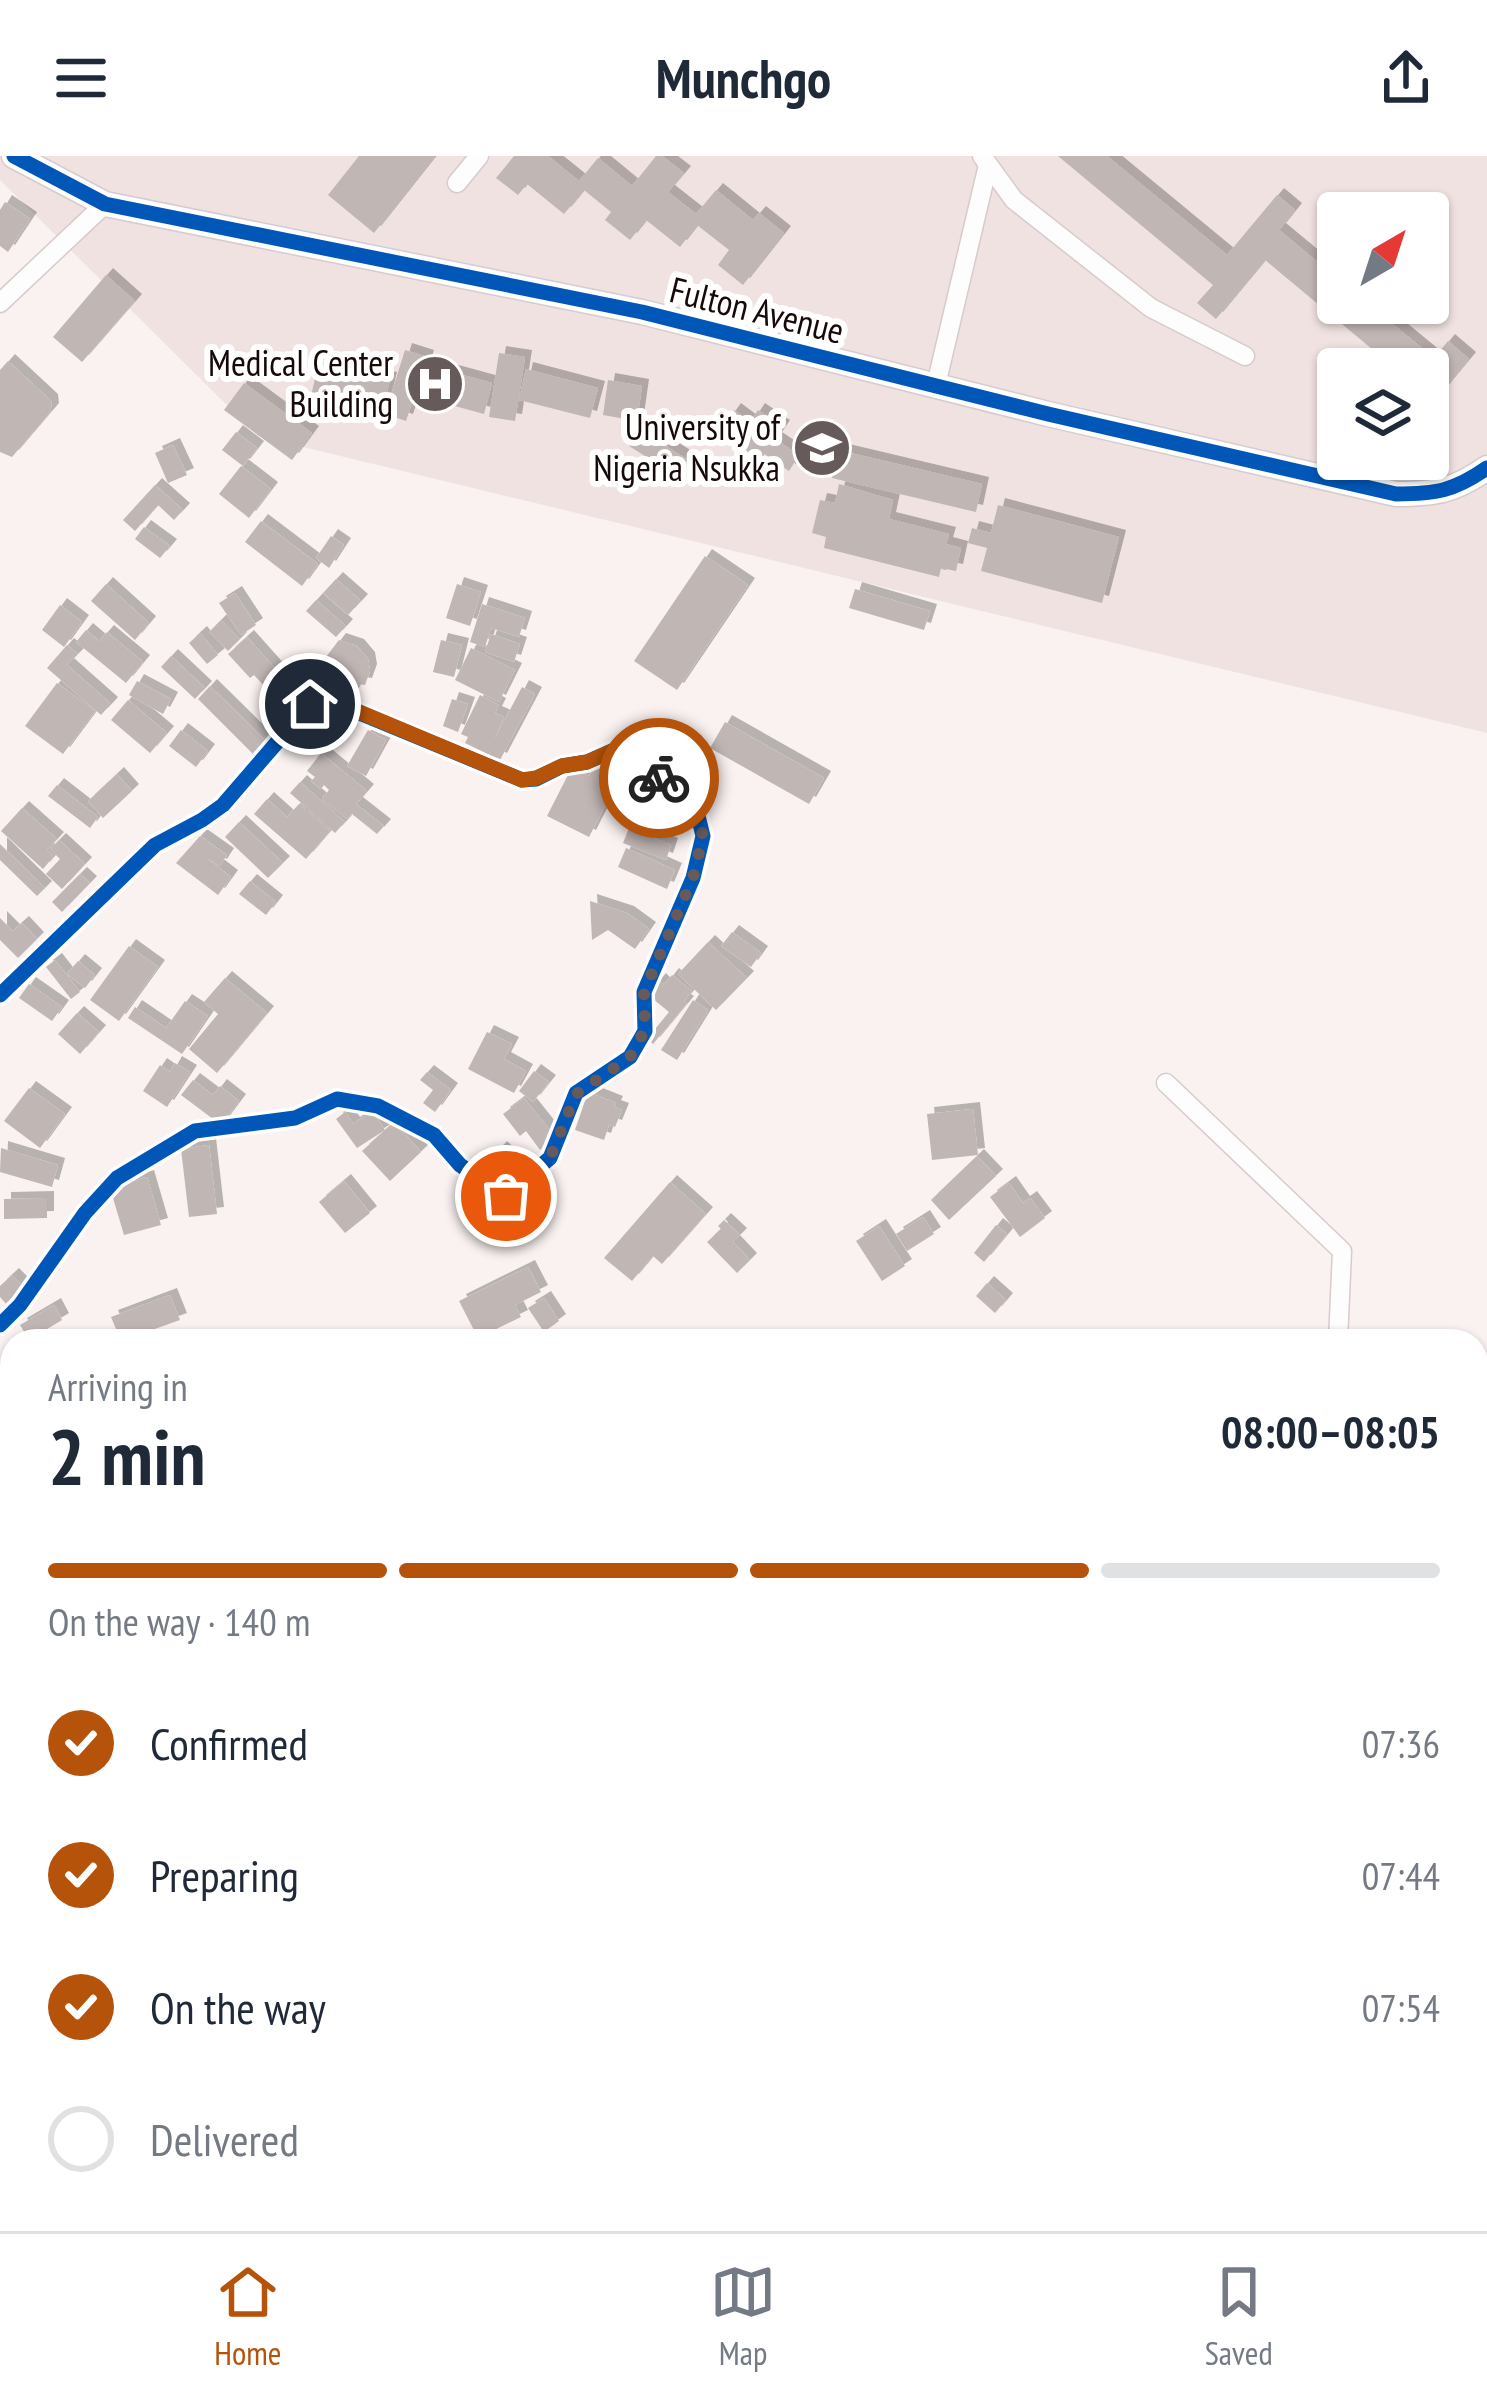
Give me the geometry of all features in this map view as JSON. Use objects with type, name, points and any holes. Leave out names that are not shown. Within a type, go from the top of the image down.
[{"type":"street","name":"Fulton Avenue","points":[[14,156],[105,204],[641,312],[1048,414],[1396,494],[1426,494],[1462,486],[1487,469]]},
{"type":"street","points":[[457,183],[479,156]]},
{"type":"street","points":[[985,160],[1014,200],[1151,308],[1245,356]]},
{"type":"street","points":[[936,385],[985,160]]},
{"type":"street","points":[[0,303],[105,204]]},
{"type":"street","points":[[0,995],[155,845],[223,805],[310,704],[326,701],[345,706],[522,780],[614,750],[637,768],[684,789],[694,800],[703,836],[693,878],[644,992],[645,1030],[630,1057],[576,1094],[550,1158],[506,1196],[460,1166],[434,1135],[378,1106],[337,1099],[295,1118],[195,1131],[117,1178],[20,1305],[0,1324]]},
{"type":"street","points":[[1166,1083],[1342,1251],[1339,1329]]},
{"type":"shaded area","name":"University of Nigeria Nsukka","points":[[0,156],[1487,156],[1487,733],[258,436],[0,180]]},
{"type":"building","points":[[359,156],[435,156],[374,233],[328,195]]},
{"type":"building","points":[[514,156],[548,156],[579,181],[598,158],[632,186],[656,156],[662,156],[684,173],[668,192],[696,214],[716,190],[753,220],[759,213],[784,233],[743,285],[718,265],[729,250],[697,225],[680,247],[646,220],[630,240],[605,220],[611,212],[584,190],[564,214],[527,184],[518,195],[496,178]]},
{"type":"building","points":[[1058,156],[1107,156],[1227,255],[1277,195],[1295,210],[1279,230],[1317,262],[1317,303],[1265,260],[1216,319],[1197,303],[1213,285]]},
{"type":"building","points":[[5,202],[30,219],[8,252],[0,246],[0,210]]},
{"type":"building","points":[[106,275],[135,301],[82,362],[53,337]]},
{"type":"building","points":[[1342,324],[1393,324],[1422,348],[1371,348]]},
{"type":"building","points":[[1448,341],[1469,359],[1449,383],[1449,348],[1442,348]]},
{"type":"building","points":[[405,350],[427,357],[406,421],[385,414]]},
{"type":"building","points":[[499,353],[525,357],[515,421],[489,417]]},
{"type":"building","points":[[8,361],[51,401],[52,410],[12,457],[0,452],[0,370]]},
{"type":"building","points":[[319,361],[390,379],[382,413],[311,396]]},
{"type":"building","points":[[426,365],[492,383],[484,414],[418,396]]},
{"type":"building","points":[[526,369],[598,388],[590,418],[519,400]]},
{"type":"building","points":[[608,380],[642,386],[637,421],[603,415]]},
{"type":"building","points":[[244,383],[312,433],[292,460],[224,410]]},
{"type":"building","points":[[734,410],[750,422],[758,410],[783,427],[775,439],[799,455],[789,471],[763,453],[756,463],[716,435]]},
{"type":"building","points":[[639,429],[699,467],[688,483],[629,446]]},
{"type":"building","points":[[236,432],[257,448],[243,466],[222,450]]},
{"type":"building","points":[[173,445],[187,475],[168,483],[155,453]]},
{"type":"building","points":[[838,450],[982,484],[976,512],[832,478]]},
{"type":"building","points":[[241,466],[271,489],[249,518],[219,494]]},
{"type":"building","points":[[839,484],[893,500],[889,519],[949,534],[946,544],[961,548],[956,571],[941,568],[939,577],[824,548],[826,537],[812,533],[820,500],[835,503]]},
{"type":"building","points":[[155,485],[183,510],[174,520],[158,505],[135,531],[123,520]]},
{"type":"building","points":[[998,505],[1119,537],[1102,603],[981,571],[987,548],[968,543],[972,528],[991,533]]},
{"type":"building","points":[[261,521],[318,564],[302,586],[245,542]]},
{"type":"building","points":[[144,527],[170,546],[160,558],[135,539]]},
{"type":"building","points":[[331,536],[344,545],[329,568],[316,558]]},
{"type":"building","points":[[705,556],[748,585],[677,690],[634,661]]},
{"type":"building","points":[[336,579],[361,601],[348,615],[323,593]]},
{"type":"building","points":[[106,584],[149,623],[135,640],[91,601]]},
{"type":"building","points":[[457,584],[481,592],[470,626],[446,618]]},
{"type":"building","points":[[855,589],[930,611],[924,630],[849,608]]},
{"type":"building","points":[[235,593],[256,625],[241,635],[219,603]]},
{"type":"building","points":[[316,600],[346,626],[336,637],[306,611]]},
{"type":"building","points":[[482,604],[525,618],[519,637],[491,628],[485,647],[470,642]]},
{"type":"building","points":[[60,605],[82,622],[64,647],[42,630]]},
{"type":"building","points":[[221,620],[240,639],[228,651],[209,632]]},
{"type":"building","points":[[86,630],[99,641],[107,632],[143,662],[126,683],[76,642]]},
{"type":"building","points":[[200,633],[218,655],[207,664],[189,643]]},
{"type":"building","points":[[491,634],[520,644],[514,662],[485,652]]},
{"type":"building","points":[[247,637],[306,703],[292,716],[228,654]]},
{"type":"building","points":[[339,640],[357,646],[368,659],[365,685],[359,684],[349,699],[326,691],[310,678]]},
{"type":"building","points":[[441,640],[462,645],[454,677],[433,672]]},
{"type":"building","points":[[67,645],[78,654],[67,665],[111,704],[101,715],[47,668]]},
{"type":"building","points":[[471,648],[515,670],[499,702],[455,680]]},
{"type":"building","points":[[171,656],[205,688],[195,699],[161,667]]},
{"type":"building","points":[[137,681],[171,699],[163,714],[129,695]]},
{"type":"building","points":[[57,683],[95,711],[63,754],[25,726]]},
{"type":"building","points":[[210,686],[269,744],[256,757],[198,699]]},
{"type":"building","points":[[522,687],[535,694],[500,760],[465,743],[468,737],[461,734],[480,695],[499,705],[495,713],[504,717],[494,740]]},
{"type":"building","points":[[452,699],[468,704],[458,732],[443,726]]},
{"type":"building","points":[[128,700],[167,733],[150,753],[111,720]]},
{"type":"building","points":[[329,706],[345,719],[325,743],[309,730]]},
{"type":"building","points":[[725,722],[824,778],[809,804],[710,748]]},
{"type":"building","points":[[181,730],[208,751],[196,767],[169,746]]},
{"type":"building","points":[[368,730],[386,740],[366,776],[347,766]]},
{"type":"building","points":[[321,753],[367,791],[356,804],[384,826],[377,834],[322,799],[329,790],[311,781],[315,777],[307,771]]},
{"type":"building","points":[[595,764],[620,776],[589,837],[547,816],[572,767],[589,776]]},
{"type":"building","points":[[117,774],[132,791],[103,818],[88,801]]},
{"type":"building","points":[[300,782],[345,822],[335,833],[290,793]]},
{"type":"building","points":[[57,785],[98,817],[90,828],[48,796]]},
{"type":"building","points":[[267,799],[287,817],[299,804],[330,831],[306,859],[254,814]]},
{"type":"building","points":[[22,808],[57,839],[47,850],[54,856],[43,869],[1,831]]},
{"type":"building","points":[[239,822],[283,863],[268,878],[225,837]]},
{"type":"building","points":[[629,828],[671,845],[666,860],[623,843]]},
{"type":"building","points":[[200,836],[227,855],[220,866],[205,857],[231,877],[218,895],[176,863]]},
{"type":"building","points":[[59,840],[85,864],[62,889],[46,874],[60,859],[50,849]]},
{"type":"building","points":[[0,844],[45,888],[37,896],[0,860]]},
{"type":"building","points":[[626,848],[675,870],[667,889],[618,867]]},
{"type":"building","points":[[80,874],[90,883],[62,912],[52,902]]},
{"type":"building","points":[[250,881],[276,902],[266,915],[239,894]]},
{"type":"building","points":[[590,901],[627,913],[649,929],[635,949],[608,930],[592,940]]},
{"type":"building","points":[[0,918],[13,931],[22,923],[37,939],[18,958],[0,940]]},
{"type":"building","points":[[732,932],[761,953],[751,967],[721,946]]},
{"type":"building","points":[[708,942],[747,978],[716,1010],[678,974]]},
{"type":"building","points":[[129,946],[158,967],[119,1021],[90,1000]]},
{"type":"building","points":[[55,960],[80,992],[71,999],[46,967]]},
{"type":"building","points":[[78,961],[95,975],[85,988],[67,974]]},
{"type":"building","points":[[672,975],[692,991],[653,1044],[647,1039],[669,1012],[647,994],[659,980],[664,985]]},
{"type":"building","points":[[225,978],[267,1013],[217,1073],[189,1049],[218,1014],[204,1002]]},
{"type":"building","points":[[29,984],[62,1007],[52,1021],[19,998]]},
{"type":"building","points":[[693,1000],[708,1010],[677,1060],[661,1050]]},
{"type":"building","points":[[185,1001],[208,1016],[182,1054],[128,1018],[135,1007],[166,1028]]},
{"type":"building","points":[[77,1013],[99,1032],[80,1054],[58,1034]]},
{"type":"building","points":[[487,1032],[512,1044],[504,1059],[526,1071],[514,1093],[468,1069]]},
{"type":"building","points":[[175,1063],[190,1072],[167,1107],[143,1091],[160,1065],[170,1072]]},
{"type":"building","points":[[534,1071],[549,1082],[533,1102],[519,1091]]},
{"type":"building","points":[[427,1072],[451,1090],[435,1112],[423,1103],[433,1090],[420,1080]]},
{"type":"building","points":[[193,1080],[213,1095],[220,1086],[239,1101],[221,1125],[181,1095]]},
{"type":"building","points":[[29,1088],[65,1114],[40,1148],[4,1121]]},
{"type":"building","points":[[588,1092],[622,1110],[604,1140],[575,1130]]},
{"type":"building","points":[[524,1098],[556,1138],[540,1150],[526,1131],[520,1136],[503,1114]]},
{"type":"building","points":[[973,1109],[978,1155],[932,1160],[927,1114]]},
{"type":"building","points":[[372,1111],[385,1130],[357,1148],[336,1119],[345,1112],[353,1124]]},
{"type":"building","points":[[394,1122],[421,1152],[390,1181],[362,1151]]},
{"type":"building","points":[[209,1145],[217,1214],[189,1217],[181,1149]]},
{"type":"building","points":[[1,1148],[58,1165],[52,1187],[0,1172]]},
{"type":"building","points":[[500,1148],[518,1164],[500,1184],[482,1168]]},
{"type":"building","points":[[977,1156],[996,1176],[949,1220],[931,1200]]},
{"type":"building","points":[[147,1177],[161,1225],[124,1235],[110,1188]]},
{"type":"building","points":[[344,1181],[370,1213],[345,1233],[319,1202]]},
{"type":"building","points":[[670,1182],[706,1214],[662,1264],[653,1256],[632,1281],[604,1258]]},
{"type":"building","points":[[1009,1183],[1023,1203],[1030,1198],[1045,1218],[1020,1237],[990,1197]]},
{"type":"building","points":[[47,1198],[47,1218],[4,1219],[4,1199]]},
{"type":"building","points":[[923,1217],[934,1234],[907,1251],[896,1234]]},
{"type":"building","points":[[724,1220],[740,1235],[733,1242],[750,1260],[737,1273],[707,1242]]},
{"type":"building","points":[[996,1225],[1007,1234],[984,1262],[974,1253]]},
{"type":"building","points":[[879,1226],[905,1266],[882,1281],[856,1241]]},
{"type":"building","points":[[528,1267],[541,1292],[515,1305],[521,1317],[496,1329],[473,1329],[459,1301]]},
{"type":"building","points":[[12,1275],[26,1289],[8,1306],[0,1297],[0,1286]]},
{"type":"building","points":[[987,1283],[1006,1300],[995,1313],[976,1296]]},
{"type":"building","points":[[170,1295],[180,1320],[155,1329],[116,1329],[111,1317]]},
{"type":"building","points":[[544,1298],[559,1321],[542,1329],[528,1308]]},
{"type":"building","points":[[54,1305],[62,1320],[47,1329],[22,1329],[20,1325]]},
{"type":"cycle path","points":[[14,156],[105,204],[642,312],[1048,414],[1396,494],[1444,490],[1487,468]]},
{"type":"cycle path","points":[[0,995],[155,845],[223,805],[310,704],[325,701],[345,707],[522,780],[614,750],[637,768],[684,789],[694,800],[703,836],[693,878],[644,992],[645,1031],[630,1057],[576,1093],[550,1158],[505,1196],[460,1165],[434,1135],[378,1106],[337,1099],[295,1118],[195,1131],[117,1178],[0,1325]]},
{"type":"way so far","points":[[506,1196],[550,1158],[576,1094],[630,1057],[645,1030],[644,992],[693,878],[703,836],[694,800],[684,789],[659,778]]},
{"type":"place","name":"Medical Center Building","points":[[435,384]]},
{"type":"place","name":"University of Nigeria Nsukka","points":[[822,448]]},
{"type":"route","points":[[310,704],[326,701],[345,706],[522,780],[614,750],[659,778]]}]
